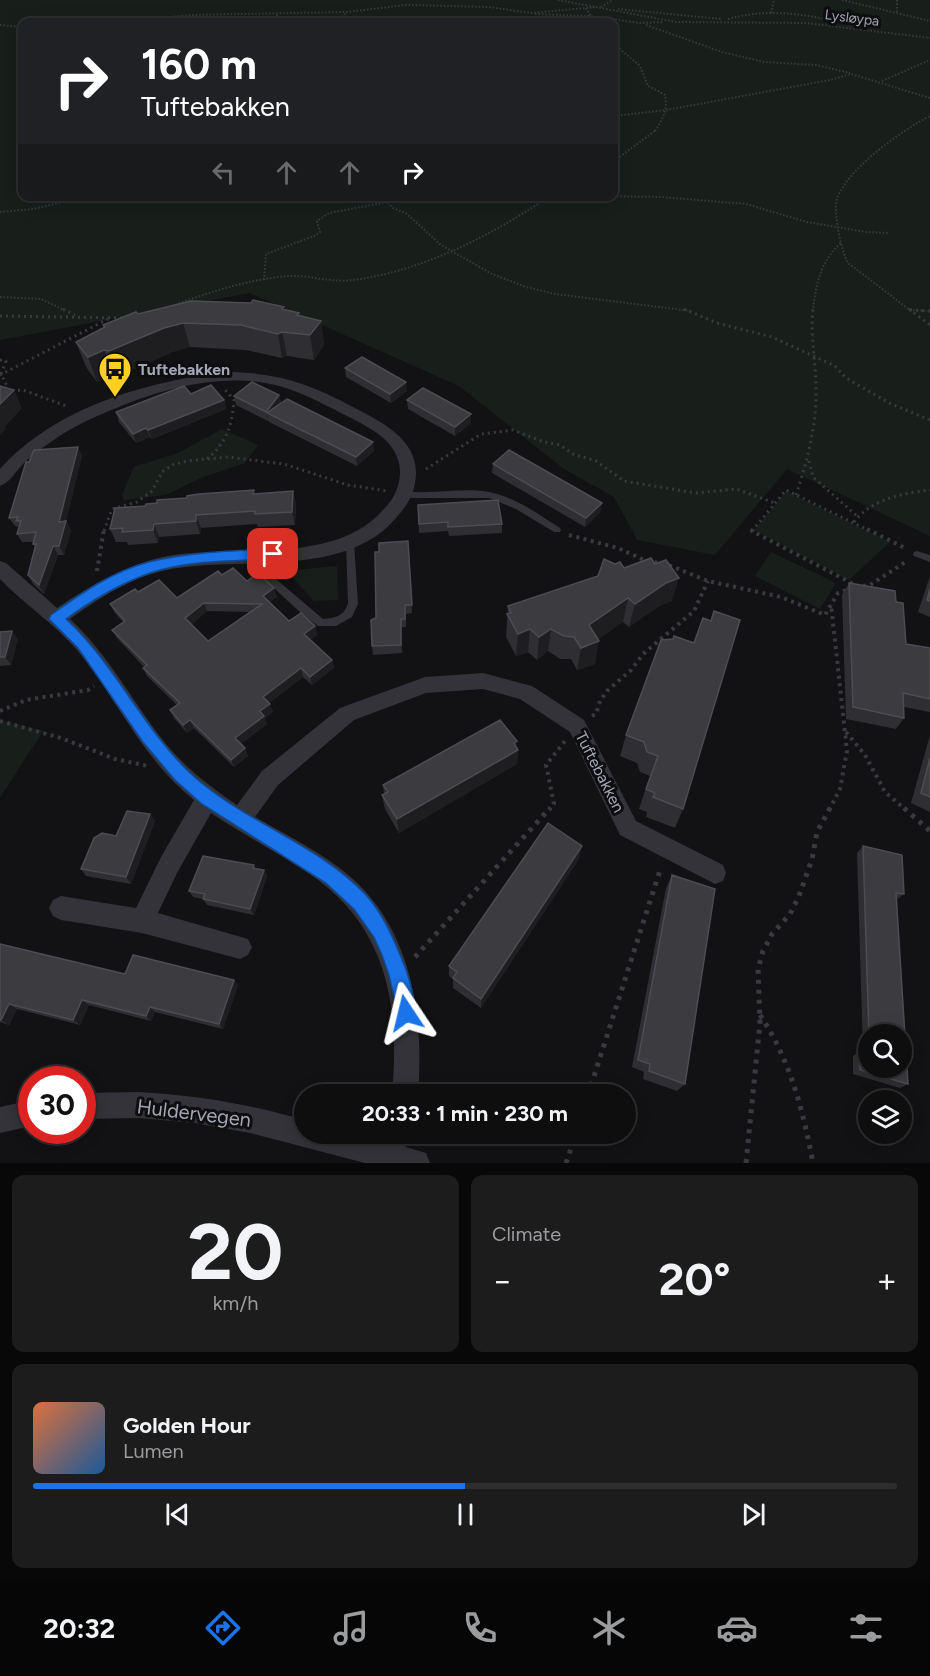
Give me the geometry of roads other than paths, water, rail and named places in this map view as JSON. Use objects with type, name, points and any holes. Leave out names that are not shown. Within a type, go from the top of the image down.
[{"type":"street","points":[[0,480],[14,462],[32,446],[58,430],[167,385],[212,377],[269,378],[298,386],[380,427],[396,440],[407,458],[408,474],[404,494],[393,512],[377,529],[350,543],[315,551],[210,557],[165,563],[132,573],[93,592],[56,619]]},
{"type":"street","points":[[0,568],[83,644],[169,763],[207,799],[317,866],[360,902],[380,930],[399,975],[407,1026],[406,1084]]},
{"type":"street","name":"Tuftebakken","points":[[240,819],[270,778],[347,714],[425,685],[483,681],[525,692],[577,726],[628,828],[715,873]]},
{"type":"street","points":[[142,921],[169,865],[207,799]]},
{"type":"street","points":[[61,908],[142,921],[240,947]]},
{"type":"street","name":"Huldervegen","points":[[96,1106],[173,1107],[244,1117],[294,1131]]},
{"type":"street","points":[[0,1120],[18,1116]]},
{"type":"street","name":"Huldervegen","points":[[393,1145],[416,1163]]},
{"type":"lane","points":[[404,494],[420,497],[478,494],[499,498],[557,530]]},
{"type":"lane","points":[[257,555],[266,575],[304,610],[321,623],[336,622],[349,614],[353,604],[350,543]]},
{"type":"lane","points":[[917,554],[930,559]]},
{"type":"place","name":"Tuftebakken","points":[[115,398]]}]
